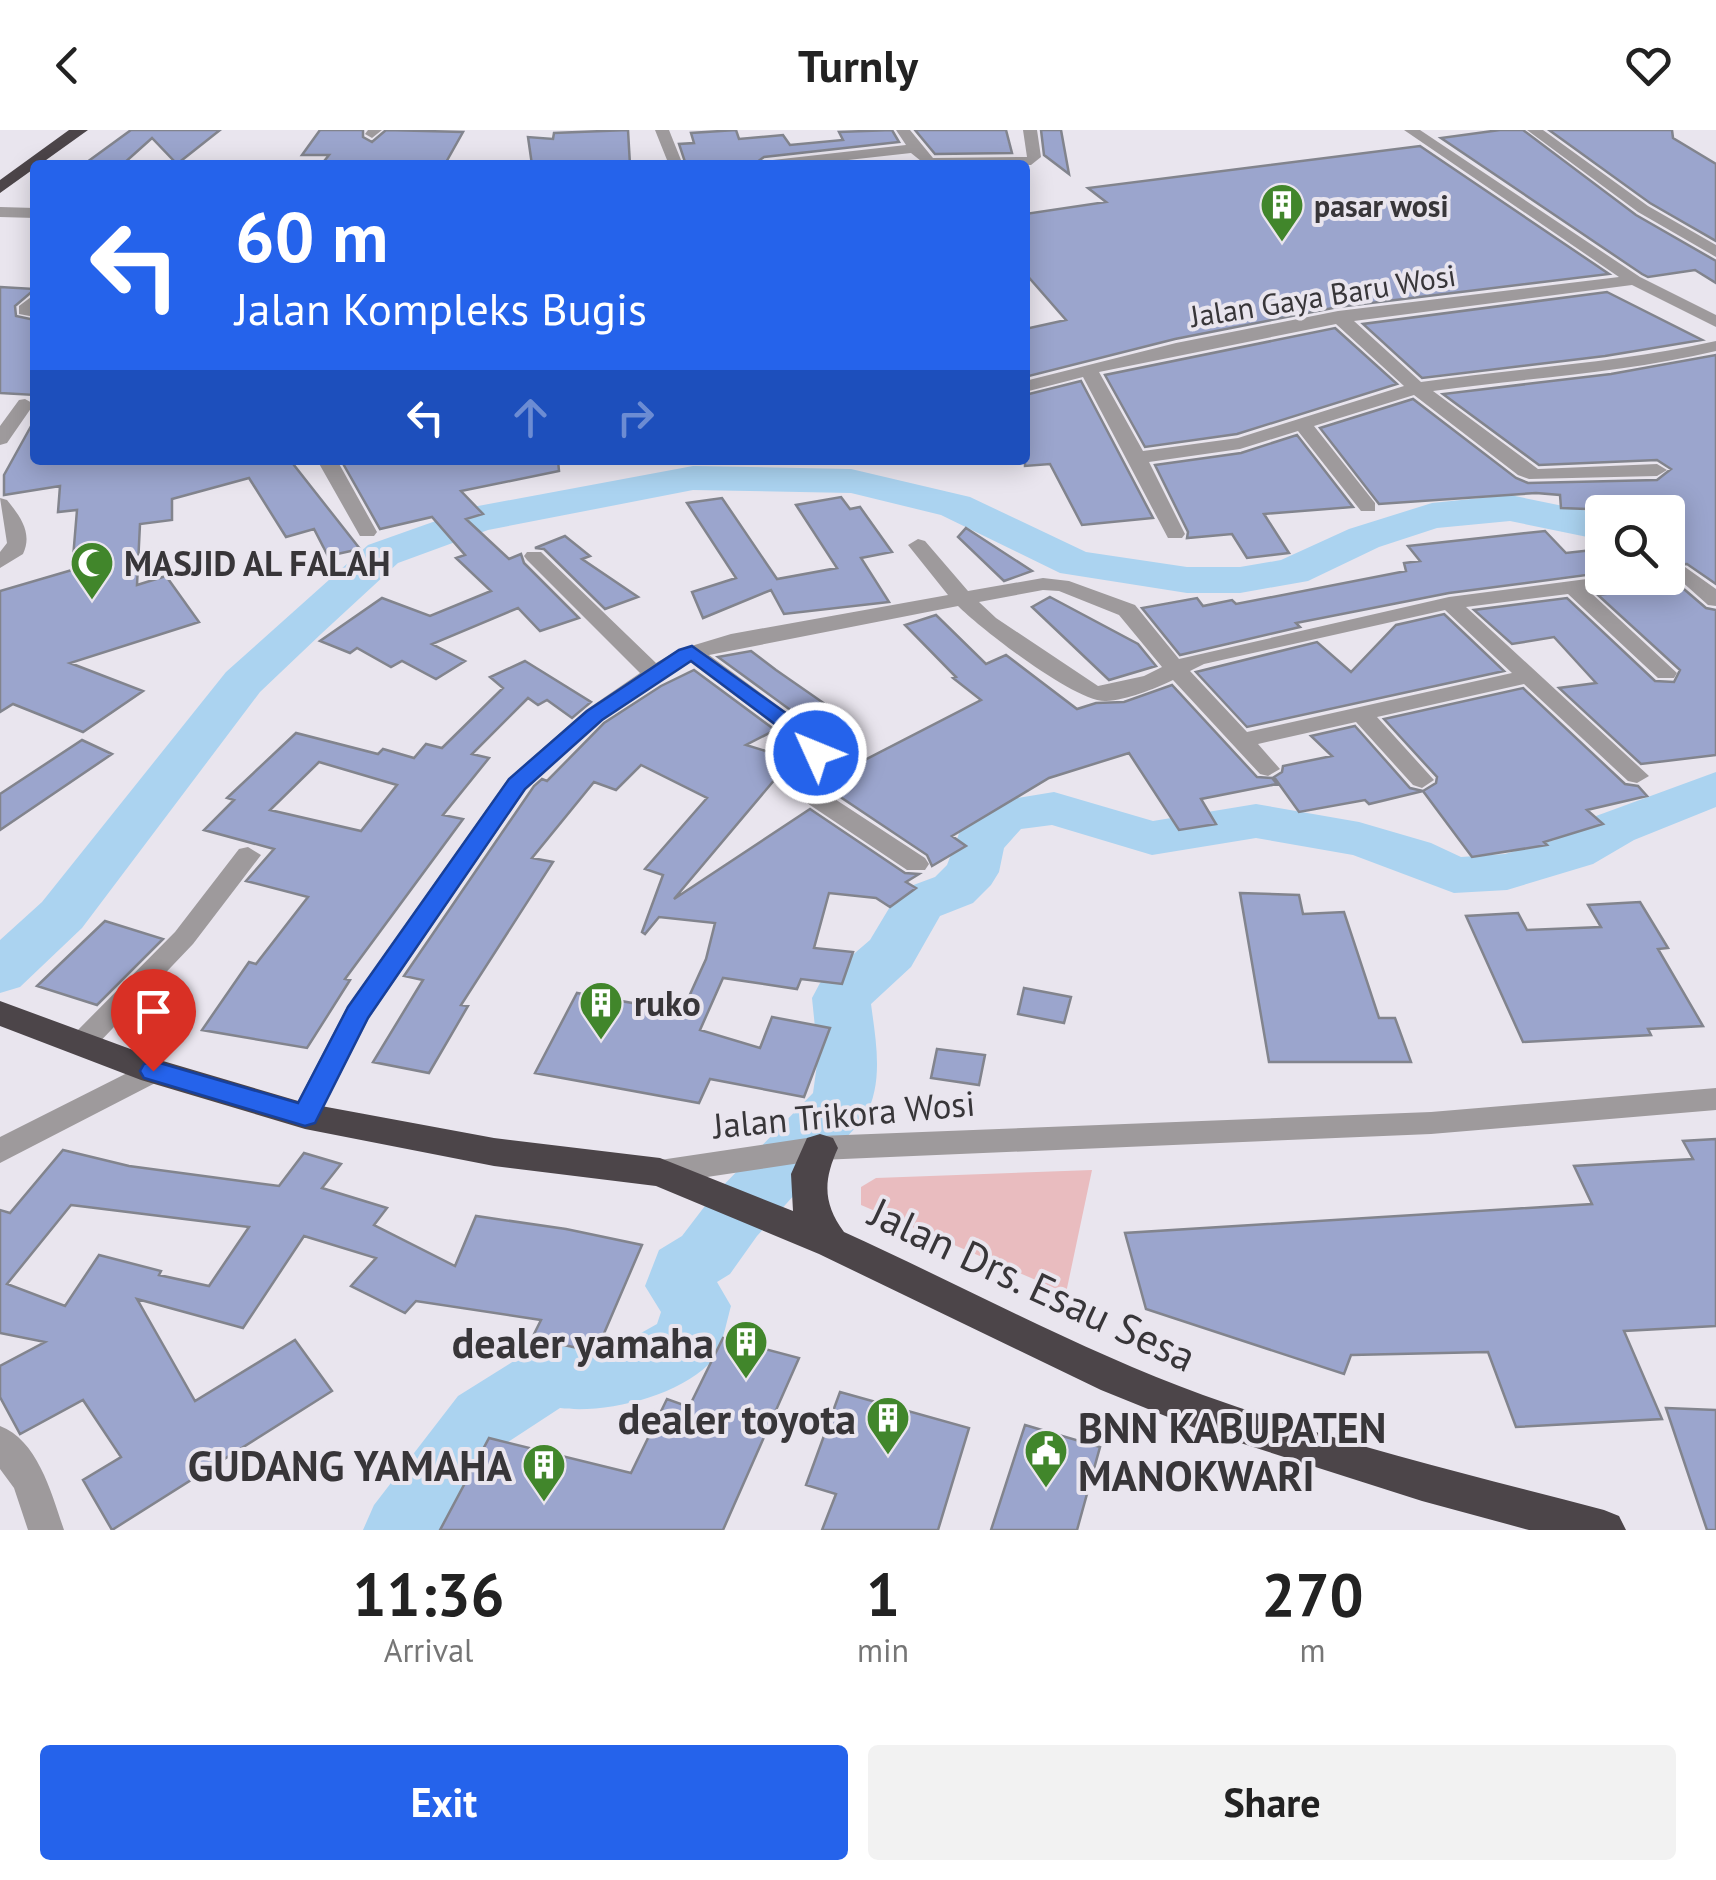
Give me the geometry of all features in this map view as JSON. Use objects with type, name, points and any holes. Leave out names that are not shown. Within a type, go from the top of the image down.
[{"type":"highway","points":[[39,160],[64,142],[100,130]]},
{"type":"highway","points":[[57,160],[81,136]]},
{"type":"highway","points":[[0,188],[30,166]]},
{"type":"highway","points":[[0,204],[30,182]]},
{"type":"highway","name":"Jalan Trikora Wosi","points":[[0,1014],[153,1071],[305,1116],[494,1152],[660,1172]]},
{"type":"highway","points":[[820,1148],[810,1167],[805,1199],[818,1227],[832,1243]]},
{"type":"highway","name":"Jalan Drs. Esau Sesa","points":[[660,1172],[832,1243],[1116,1378],[1200,1412],[1404,1477],[1604,1530]]},
{"type":"street","points":[[904,130],[925,160]]},
{"type":"street","points":[[1030,130],[1034,157],[1030,160]]},
{"type":"street","points":[[1411,130],[1634,280],[1716,322]]},
{"type":"street","points":[[1534,130],[1643,209],[1716,252]]},
{"type":"street","points":[[666,131],[675,160]]},
{"type":"street","points":[[809,160],[916,148]]},
{"type":"street","points":[[0,212],[30,213]]},
{"type":"street","name":"Jalan Gaya Baru Wosi","points":[[1030,385],[1214,338],[1338,316],[1634,280]]},
{"type":"street","points":[[1338,316],[1416,388],[1531,474],[1658,470]]},
{"type":"street","points":[[1137,458],[1222,446],[1416,388],[1536,370],[1647,362],[1716,346]]},
{"type":"street","points":[[1088,368],[1175,534]]},
{"type":"street","points":[[0,402],[30,404]]},
{"type":"street","points":[[0,440],[30,404]]},
{"type":"street","points":[[1303,424],[1368,508]]},
{"type":"street","points":[[330,465],[366,532]]},
{"type":"street","points":[[0,504],[12,518],[18,542],[16,550],[0,562]]},
{"type":"street","points":[[918,545],[963,600],[988,622],[1092,692],[1106,694],[1177,671],[1197,660],[1448,604],[1585,585]]},
{"type":"street","points":[[534,556],[654,674]]},
{"type":"street","points":[[1685,574],[1716,572]]},
{"type":"street","points":[[1685,580],[1716,600]]},
{"type":"street","points":[[305,1116],[357,1014],[517,784],[594,716],[692,652],[731,641],[1043,584],[1062,584],[1123,606],[1268,769]]},
{"type":"street","points":[[1572,587],[1666,673]]},
{"type":"street","points":[[1448,604],[1638,776]]},
{"type":"street","points":[[692,652],[814,743],[816,762],[805,780],[804,790],[916,864]]},
{"type":"street","points":[[1242,740],[1531,676]]},
{"type":"street","points":[[1359,712],[1422,780]]},
{"type":"street","points":[[83,1042],[184,938],[248,855]]},
{"type":"street","points":[[0,1151],[153,1071]]},
{"type":"street","name":"Jalan Trikora Wosi","points":[[660,1172],[820,1148],[1431,1123],[1716,1099]]},
{"type":"street","points":[[0,1442],[29,1480],[46,1530]]},
{"type":"shaded area","points":[[1092,1170],[1066,1293],[861,1205],[861,1187],[876,1178]]},
{"type":"building","points":[[131,130],[220,130],[182,160],[173,160],[152,138],[128,160],[90,160]]},
{"type":"building","points":[[320,130],[363,130],[363,137],[372,142],[386,130],[463,132],[447,160],[325,160],[329,155],[302,155]]},
{"type":"building","points":[[628,130],[630,160],[531,160],[528,137],[553,139],[554,133]]},
{"type":"building","points":[[736,130],[739,139],[783,135],[790,145],[843,140],[839,132],[892,130],[899,142],[760,160],[684,160],[679,144],[694,143],[691,133]]},
{"type":"building","points":[[915,130],[1006,130],[1012,153],[935,154]]},
{"type":"building","points":[[1041,130],[1061,130],[1069,174],[1044,155]]},
{"type":"building","points":[[1523,130],[1636,215],[1716,261],[1716,283],[1695,270],[1648,277],[1642,274],[1441,138]]},
{"type":"building","points":[[1549,130],[1672,130],[1673,138],[1716,164],[1716,241],[1650,203]]},
{"type":"building","name":"pasar wosi","points":[[1420,146],[1609,274],[1338,307],[1175,339],[1030,376],[1030,328],[1066,320],[1030,279],[1030,213],[1106,202],[1088,188]]},
{"type":"building","points":[[0,287],[30,289],[15,306],[16,316],[30,319],[30,395],[0,393]]},
{"type":"building","points":[[1607,292],[1702,340],[1422,378],[1363,324]]},
{"type":"building","points":[[1335,328],[1397,384],[1237,434],[1145,447],[1105,375]]},
{"type":"building","points":[[1716,355],[1716,584],[1685,564],[1685,495],[1585,495],[1585,509],[1561,508],[1560,495],[1536,493],[1379,504],[1320,428],[1413,399],[1516,478],[1528,483],[1657,480],[1671,469],[1657,460],[1539,465],[1443,394],[1611,374]]},
{"type":"building","points":[[1081,381],[1153,518],[1082,525],[1050,464],[1025,466],[1030,465],[1030,394]]},
{"type":"building","points":[[30,428],[30,465],[294,465],[360,549],[328,556],[314,529],[286,537],[249,478],[172,499],[172,520],[140,524],[137,585],[166,576],[199,622],[70,663],[143,691],[83,732],[13,704],[0,712],[0,591],[72,570],[77,510],[58,512],[60,486],[4,495],[4,475]]},
{"type":"building","points":[[1297,435],[1353,507],[1264,514],[1289,553],[1247,558],[1232,534],[1187,538],[1188,532],[1155,465],[1241,453]]},
{"type":"building","points":[[344,465],[558,465],[559,471],[461,491],[483,514],[466,519],[509,559],[521,554],[524,563],[579,618],[540,631],[518,608],[432,644],[465,661],[436,679],[402,661],[391,667],[357,648],[350,653],[320,641],[382,598],[430,616],[491,591],[456,558],[465,555],[432,517],[380,529]]},
{"type":"building","points":[[841,497],[850,509],[860,507],[892,552],[861,558],[889,602],[784,614],[771,590],[703,618],[692,592],[736,578],[687,503],[722,498],[777,579],[837,568],[796,505]]},
{"type":"building","points":[[966,528],[1032,571],[1004,581],[958,537]]},
{"type":"building","points":[[1545,531],[1566,553],[1585,551],[1585,575],[1449,593],[1296,623],[1300,627],[1180,655],[1142,608],[1197,598],[1203,606],[1232,600],[1236,604],[1406,571],[1404,563],[1420,561],[1408,546]]},
{"type":"building","points":[[565,536],[590,556],[582,559],[638,597],[605,609],[544,549],[535,548]]},
{"type":"building","points":[[1685,590],[1706,608],[1716,610],[1716,755],[1641,764],[1559,688],[1596,683],[1554,637],[1512,644],[1474,610],[1567,598],[1655,681],[1674,682],[1680,670],[1598,595],[1685,595]]},
{"type":"building","points":[[1050,597],[1138,644],[1156,666],[1109,680],[1032,607]]},
{"type":"building","points":[[1444,614],[1504,671],[1247,727],[1196,672],[1317,642],[1351,672],[1396,625]]},
{"type":"building","points":[[936,615],[986,664],[1006,655],[1077,709],[1096,703],[1124,702],[1172,685],[1257,777],[1272,778],[1277,784],[1201,799],[1216,824],[1179,830],[1129,753],[1049,778],[952,836],[966,846],[932,866],[927,855],[824,786],[864,764],[861,762],[981,700],[953,678],[956,677],[905,625]]},
{"type":"building","points":[[751,651],[825,704],[800,717],[718,657]]},
{"type":"building","points":[[525,661],[591,702],[572,718],[547,700],[538,705],[528,698],[472,754],[489,758],[443,815],[463,819],[345,979],[350,980],[307,1048],[202,1030],[249,962],[256,964],[308,897],[246,881],[274,849],[204,830],[234,800],[227,798],[296,733],[378,754],[383,749],[414,758],[426,744],[442,748],[503,688],[490,677]],"holes":[[[319,762],[397,785],[361,831],[270,810]]]},
{"type":"building","points":[[694,670],[775,730],[746,745],[792,759],[674,899],[810,809],[905,873],[919,874],[906,882],[916,888],[890,907],[876,898],[829,893],[814,948],[853,952],[842,984],[801,979],[797,989],[723,978],[700,1030],[760,1048],[772,1017],[830,1028],[804,1097],[710,1079],[699,1103],[535,1073],[577,993],[682,1012],[706,959],[715,923],[659,917],[645,934],[642,932],[663,875],[645,869],[707,798],[641,765],[616,790],[594,782],[532,858],[553,862],[461,1005],[468,1006],[429,1073],[373,1062],[423,980],[404,976],[534,786],[542,779],[547,781],[604,723]]},
{"type":"building","points":[[1523,688],[1625,784],[1638,786],[1647,796],[1587,810],[1603,824],[1544,842],[1547,845],[1472,857],[1423,791],[1436,783],[1437,777],[1384,719]]},
{"type":"building","points":[[1355,726],[1410,788],[1423,791],[1369,804],[1365,800],[1299,812],[1274,777],[1282,772],[1283,766],[1332,756],[1311,736]]},
{"type":"building","points":[[82,740],[112,754],[0,830],[0,794]]},
{"type":"building","points":[[1240,893],[1299,895],[1303,914],[1344,912],[1379,1018],[1395,1018],[1411,1062],[1269,1062]]},
{"type":"building","points":[[1640,902],[1668,948],[1658,949],[1703,1026],[1648,1029],[1651,1035],[1523,1042],[1466,916],[1518,913],[1527,930],[1601,927],[1588,905]]},
{"type":"building","points":[[105,921],[163,939],[97,1005],[37,986]]},
{"type":"building","points":[[1024,988],[1071,997],[1064,1023],[1018,1014]]},
{"type":"building","points":[[937,1049],[985,1055],[979,1085],[931,1078]]},
{"type":"building","points":[[1716,1139],[1716,1326],[1624,1331],[1662,1419],[1516,1427],[1488,1352],[1351,1355],[1344,1374],[1146,1309],[1125,1233],[1592,1204],[1574,1166],[1693,1159],[1683,1141]]},
{"type":"building","points":[[63,1150],[129,1166],[279,1186],[304,1153],[341,1164],[322,1188],[387,1208],[374,1225],[455,1266],[476,1216],[642,1245],[596,1352],[532,1338],[541,1320],[416,1301],[405,1313],[351,1286],[376,1258],[304,1236],[243,1328],[137,1299],[195,1401],[295,1340],[332,1391],[112,1530],[83,1480],[121,1457],[83,1400],[20,1434],[0,1397],[0,1366],[45,1342],[0,1333],[0,1210],[10,1213]],"holes":[[[71,1205],[249,1227],[209,1286],[99,1255],[65,1306],[7,1284]]]},
{"type":"building","points":[[723,1338],[799,1358],[723,1530],[440,1530],[489,1438],[631,1473],[667,1399],[689,1407]]},
{"type":"building","name":"dealer toyota","points":[[840,1392],[969,1428],[938,1530],[822,1530],[836,1494],[806,1485]]},
{"type":"building","points":[[1666,1408],[1716,1410],[1716,1530],[1707,1530]]},
{"type":"building","name":"BNN KABUPATEN MANOKWARI","points":[[1025,1425],[1100,1447],[1077,1530],[991,1530]]},
{"type":"waterway","points":[[0,973],[62,915],[243,682],[383,554],[478,519],[693,478],[851,481],[955,506],[1075,564],[1187,580],[1240,580],[1292,572],[1364,538],[1432,516],[1510,508],[1585,523]]},
{"type":"waterway","points":[[401,1530],[483,1419],[550,1376],[589,1381],[640,1369],[685,1343],[697,1306],[679,1286],[683,1269],[706,1255],[734,1217],[843,1101],[848,1057],[841,998],[891,953],[919,903],[954,890],[972,872],[979,843],[1005,815],[1054,808],[1152,838],[1256,821],[1359,839],[1412,855],[1454,875],[1507,872],[1574,852],[1615,828],[1716,788]]},
{"type":"place","name":"pasar wosi","points":[[1282,243]]},
{"type":"place","name":"MASJID AL FALAH","points":[[92,601]]},
{"type":"place","name":"ruko","points":[[601,1041]]},
{"type":"place","name":"dealer yamaha","points":[[746,1380]]},
{"type":"place","name":"dealer toyota","points":[[888,1456]]},
{"type":"place","name":"BNN KABUPATEN MANOKWARI","points":[[1046,1489]]},
{"type":"place","name":"GUDANG YAMAHA","points":[[544,1503]]},
{"type":"route","points":[[153,1071],[305,1116],[357,1014],[517,784],[594,716],[686,654],[692,652],[814,743],[816,753]]}]
